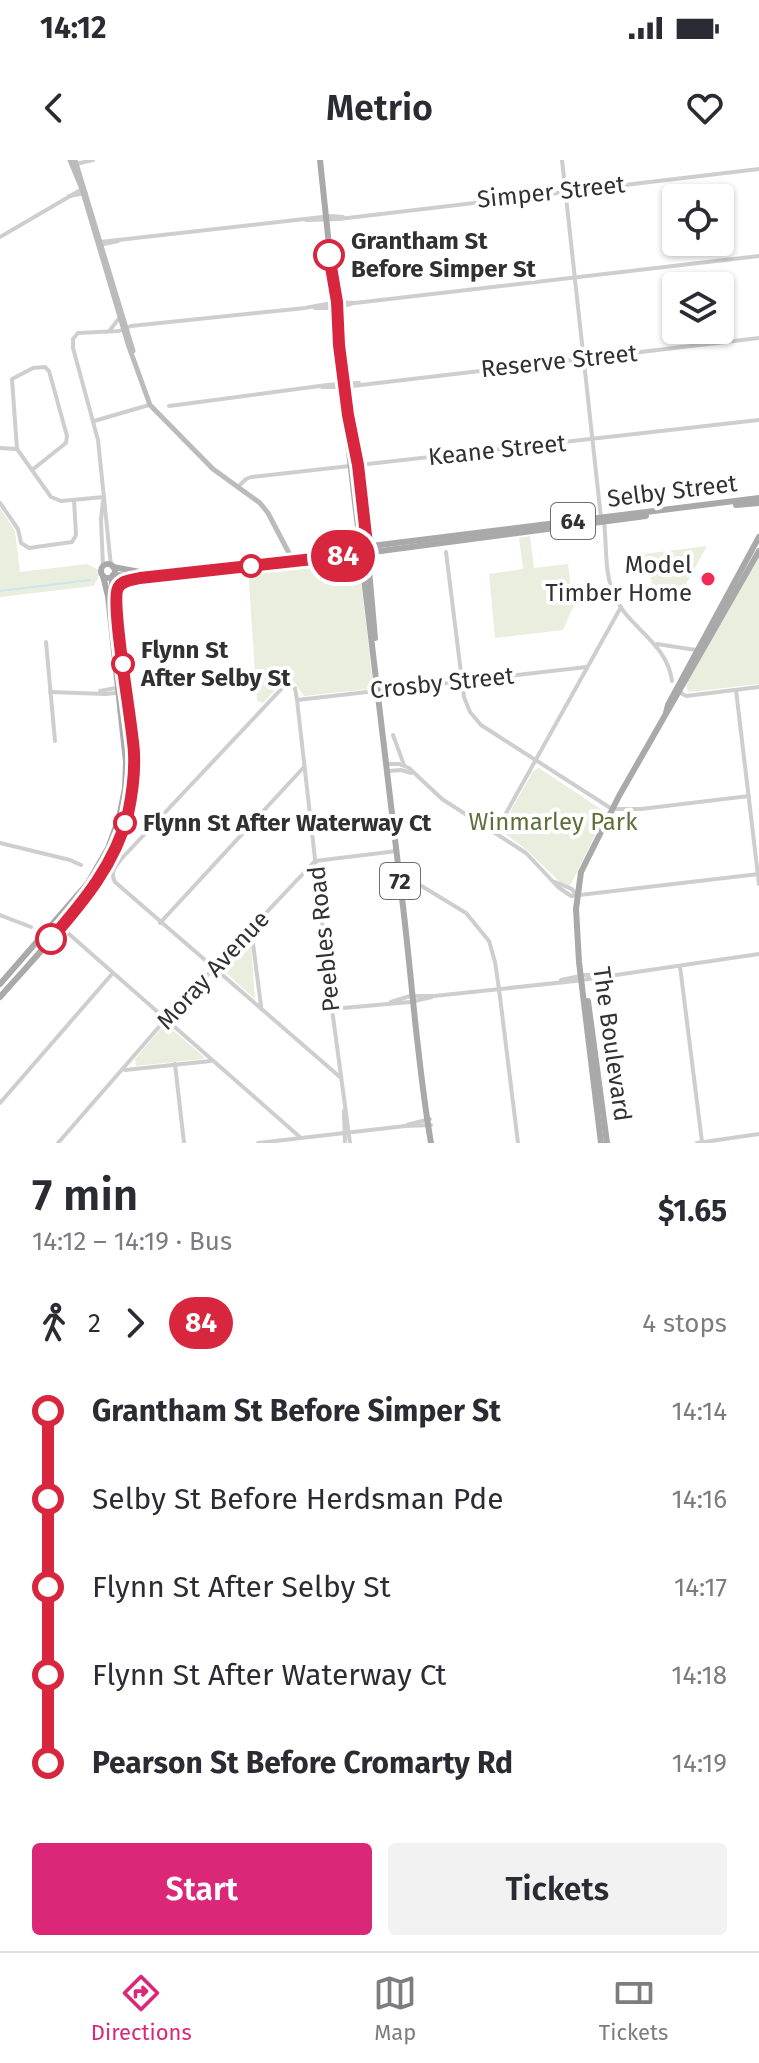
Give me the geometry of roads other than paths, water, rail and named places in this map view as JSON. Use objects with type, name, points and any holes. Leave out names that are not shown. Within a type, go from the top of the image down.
[{"type":"main road","name":"72","points":[[319,161],[431,1140]]},
{"type":"main road","points":[[73,162],[150,405],[213,469],[264,507],[291,559]]},
{"type":"main road","points":[[100,244],[133,356]]},
{"type":"main road","name":"Selby Street","points":[[111,570],[140,578],[602,518],[759,501]]},
{"type":"main road","name":"The Boulevard","points":[[601,1143],[576,895],[587,857],[759,537]]},
{"type":"main road","name":"The Boulevard","points":[[699,651],[759,551]]},
{"type":"main road","name":"Selby Street","points":[[111,570],[156,572],[291,559]]},
{"type":"main road","points":[[111,570],[112,597],[117,616]]},
{"type":"main road","name":"64","points":[[1,982],[83,890],[111,841],[122,807],[126,777],[125,746],[103,576],[111,570]]},
{"type":"main road","points":[[0,997],[96,885],[119,840],[130,804],[134,757],[117,616],[117,592],[125,581],[140,578]]},
{"type":"main road","points":[[125,746],[132,730]]},
{"type":"main road","name":"The Boulevard","points":[[583,977],[607,1143]]},
{"type":"street","points":[[73,162],[93,160]]},
{"type":"street","points":[[562,160],[610,583],[621,607],[655,644],[669,666],[672,681]]},
{"type":"street","name":"Simper Street","points":[[100,244],[759,169]]},
{"type":"street","points":[[0,237],[69,196],[84,191]]},
{"type":"street","points":[[111,570],[101,520],[104,497],[94,421],[73,348],[73,339],[78,333],[759,256]]},
{"type":"street","points":[[110,330],[120,317]]},
{"type":"street","points":[[130,338],[142,327]]},
{"type":"street","name":"Reserve Street","points":[[169,406],[759,338]]},
{"type":"street","points":[[32,470],[66,443],[67,436],[49,371],[45,367],[33,368],[12,379],[17,449],[51,497],[61,501],[104,497]]},
{"type":"street","points":[[94,421],[150,405]]},
{"type":"street","name":"Keane Street","points":[[238,487],[251,477],[759,420]]},
{"type":"street","points":[[0,448],[17,449]]},
{"type":"street","points":[[0,503],[18,529],[21,543],[29,548],[72,542],[76,535],[74,500]]},
{"type":"street","points":[[446,552],[464,697],[470,712],[481,725],[612,809],[641,809],[749,796]]},
{"type":"street","points":[[495,833],[621,607]]},
{"type":"street","points":[[46,642],[55,741]]},
{"type":"street","points":[[655,644],[699,651]]},
{"type":"street","name":"Crosby Street","points":[[297,700],[587,667]]},
{"type":"street","points":[[297,700],[292,685],[283,686],[124,856],[113,877],[160,923],[340,1077]]},
{"type":"street","points":[[678,691],[686,696],[759,687]]},
{"type":"street","points":[[50,692],[126,689]]},
{"type":"street","points":[[736,690],[759,884]]},
{"type":"street","name":"Peebles Road","points":[[297,700],[348,1143]]},
{"type":"street","points":[[393,735],[404,765],[413,774],[442,799],[526,853],[568,894],[758,874]]},
{"type":"street","points":[[388,768],[404,765]]},
{"type":"street","points":[[160,923],[304,767]]},
{"type":"street","points":[[388,768],[413,774]]},
{"type":"street","points":[[0,843],[81,865]]},
{"type":"street","points":[[315,861],[397,851]]},
{"type":"street","name":"Moray Avenue","points":[[58,1143],[165,1020],[315,861]]},
{"type":"street","points":[[401,883],[415,882],[466,913],[489,941],[499,989],[518,1143]]},
{"type":"street","points":[[0,915],[31,927]]},
{"type":"street","points":[[61,927],[301,1138]]},
{"type":"street","points":[[251,928],[261,1008]]},
{"type":"street","points":[[332,1009],[759,954]]},
{"type":"street","points":[[680,965],[699,1142],[759,1134]]},
{"type":"street","points":[[0,1103],[112,974]]},
{"type":"street","points":[[122,1070],[213,1061]]},
{"type":"street","points":[[175,1064],[184,1143]]},
{"type":"street","points":[[258,1143],[429,1122]]},
{"type":"waterway","points":[[0,591],[90,580]]},
{"type":"place","name":"Grantham St Before Simper St","points":[[329,255]]},
{"type":"place","name":"Model Timber Home","points":[[708,579]]},
{"type":"place","name":"Flynn St After Selby St","points":[[123,664]]},
{"type":"place","name":"Flynn St After Waterway Ct","points":[[125,823]]},
{"type":"park label","name":"Winmarley Park","points":[[553,822]]}]
